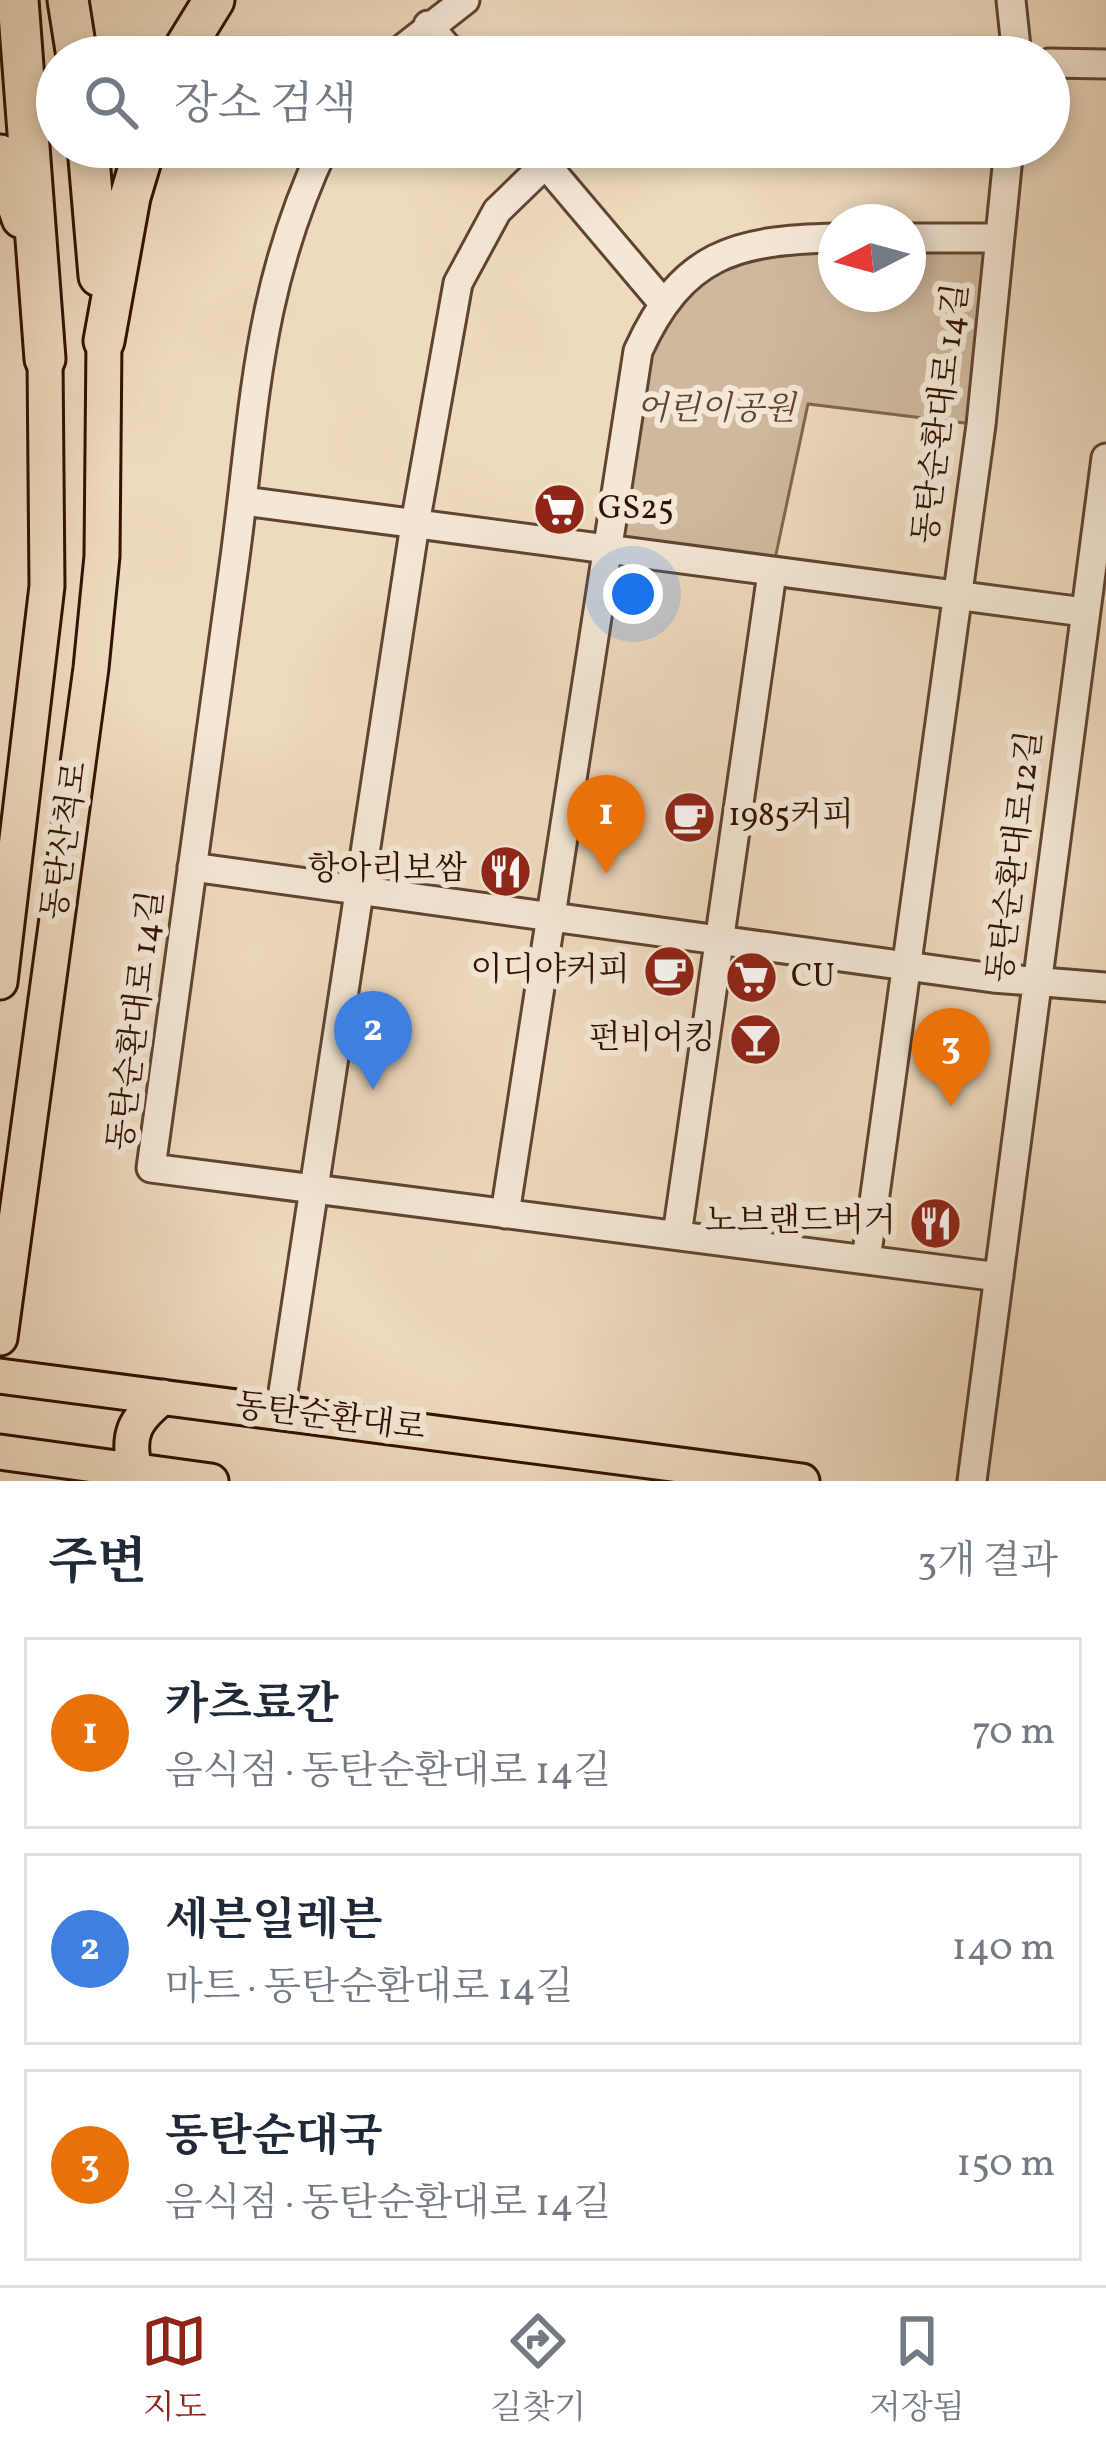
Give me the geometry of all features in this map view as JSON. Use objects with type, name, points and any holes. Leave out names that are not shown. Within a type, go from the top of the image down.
[{"type":"highway","points":[[18,0],[45,359]]},
{"type":"highway","points":[[68,0],[73,36]]},
{"type":"highway","points":[[192,36],[214,0]]},
{"type":"highway","points":[[0,155],[17,196],[45,359]]},
{"type":"highway","points":[[90,168],[104,341]]},
{"type":"highway","points":[[104,341],[139,168]]},
{"type":"main road","name":"동탄산척로","points":[[0,1338],[93,645],[102,556],[104,341]]},
{"type":"main road","name":"동탄산척로","points":[[0,982],[47,586],[45,359]]},
{"type":"main road","name":"동탄순환대로","points":[[0,1376],[802,1481]]},
{"type":"main road","points":[[135,1470],[129,1449],[135,1422],[163,1397]]},
{"type":"main road","points":[[0,1452],[211,1481]]},
{"type":"street","points":[[416,36],[466,0]]},
{"type":"street","points":[[1011,0],[1015,36]]},
{"type":"street","points":[[428,25],[437,36]]},
{"type":"street","points":[[1070,63],[1106,64]]},
{"type":"street","name":"동탄순환대로 14길","points":[[314,168],[273,283],[255,365],[243,501],[151,1168],[999,1277]]},
{"type":"street","points":[[280,1412],[415,524],[458,283],[497,212],[533,168]]},
{"type":"street","points":[[558,168],[663,303]]},
{"type":"street","name":"동탄순환대로 14길","points":[[866,1259],[957,598],[1007,168]]},
{"type":"street","name":"동탄순환대로 14길","points":[[926,238],[999,238]]},
{"type":"street","points":[[505,1214],[638,352],[663,303],[707,259],[751,244],[818,239]]},
{"type":"street","name":"동탄순환대로12길","points":[[972,1481],[1106,458]]},
{"type":"street","name":"동탄순환대로 14길","points":[[243,501],[1084,612]]},
{"type":"street","points":[[677,1235],[772,573]]},
{"type":"street","name":"동탄순환대로 14길","points":[[192,867],[906,966],[1106,987]]},
{"type":"green space","name":"어린이공원","points":[[926,238],[999,238],[981,425],[808,404],[772,573],[605,550],[638,351],[707,259],[818,241],[818,312],[926,312]]},
{"type":"place","name":"GS25","points":[[559,510]]},
{"type":"place","name":"1985커피","points":[[689,817]]},
{"type":"place","name":"항아리보쌈","points":[[506,871]]},
{"type":"place","name":"카츠료칸","points":[[606,874]]},
{"type":"place","name":"이디야커피","points":[[669,972]]},
{"type":"place","name":"CU","points":[[752,978]]},
{"type":"place","name":"펀비어킹","points":[[755,1040]]},
{"type":"place","name":"세븐일레븐","points":[[373,1090]]},
{"type":"place","name":"동탄순대국","points":[[951,1107]]},
{"type":"place","name":"노브랜드버거","points":[[935,1223]]}]
